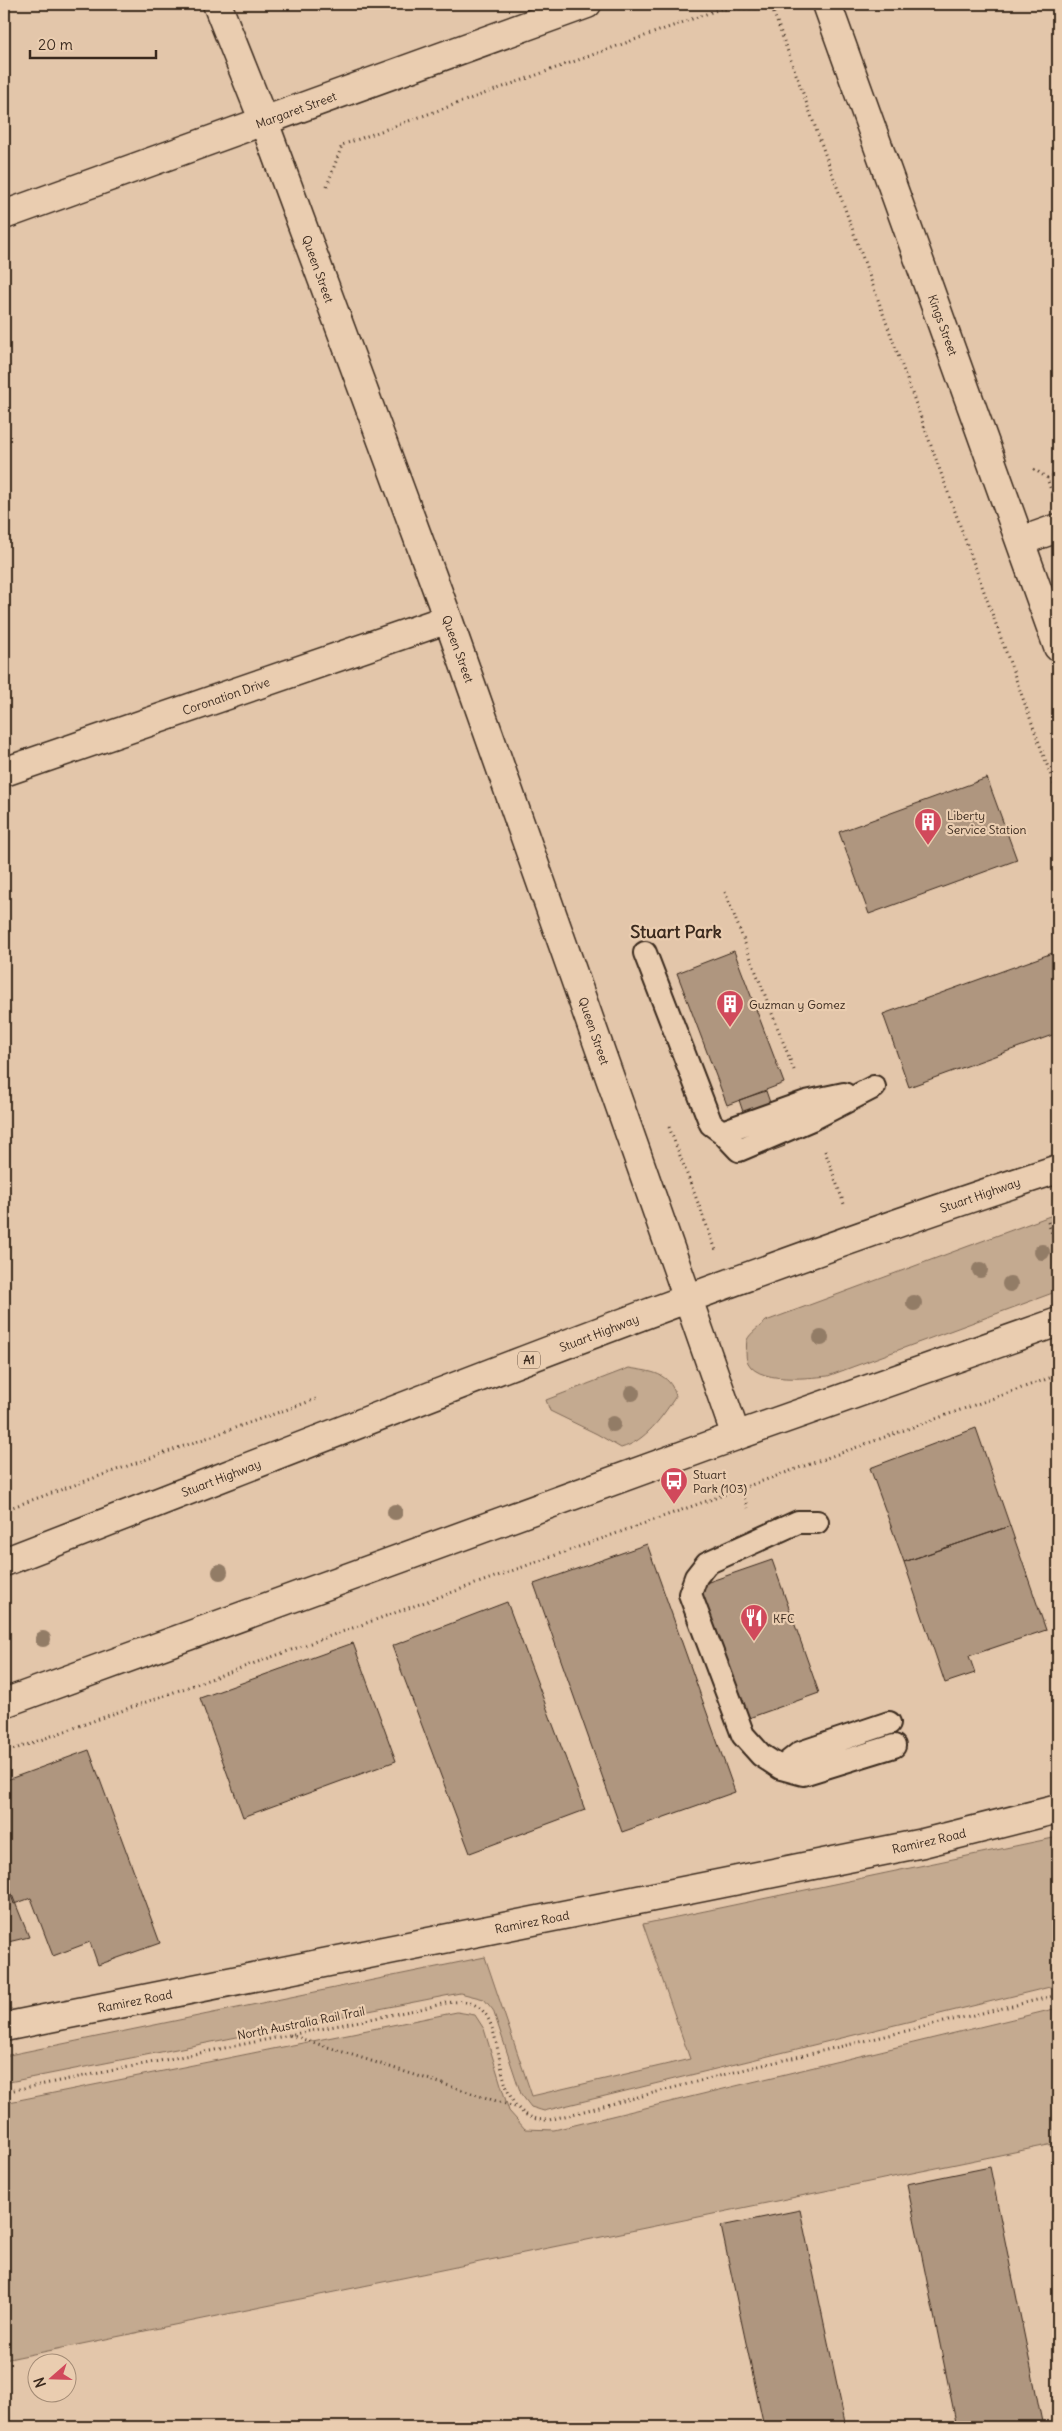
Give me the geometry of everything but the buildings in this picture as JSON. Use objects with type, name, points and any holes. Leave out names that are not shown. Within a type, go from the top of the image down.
[{"type":"main road","name":"Queen Street","points":[[217,4],[264,122],[448,620],[736,1436]]},
{"type":"main road","name":"Margaret Street","points":[[4,215],[587,4]]},
{"type":"main road","name":"Kings Street","points":[[827,4],[1058,647]]},
{"type":"main road","points":[[1021,541],[1058,528]]},
{"type":"main road","name":"Coronation Drive","points":[[4,772],[448,620]]},
{"type":"main road","name":"Stuart Highway","points":[[4,1562],[688,1299],[882,1228],[1058,1169]]},
{"type":"main road","points":[[4,1703],[736,1436],[1058,1322]]},
{"type":"main road","name":"Ramirez Road","points":[[4,2027],[923,1843],[1058,1809]]},
{"type":"lane","points":[[646,953],[710,1124],[722,1132],[739,1150],[809,1110],[874,1087]]},
{"type":"lane","points":[[817,1522],[798,1522],[707,1563],[696,1577],[690,1594],[743,1735],[761,1755],[781,1768],[803,1774],[894,1746]]},
{"type":"lane","points":[[781,1768],[800,1753],[889,1723]]},
{"type":"path","points":[[326,187],[342,145],[720,9],[772,8],[781,4]]},
{"type":"path","points":[[772,8],[1058,795]]},
{"type":"path","points":[[1047,478],[1058,474]]},
{"type":"path","points":[[726,892],[846,1209]]},
{"type":"path","points":[[1048,1222],[1058,1252]]},
{"type":"path","points":[[4,1753],[1058,1375]]},
{"type":"path","name":"North Australia Rail Trail","points":[[4,2092],[443,2004],[470,2002],[486,2016],[504,2078],[516,2108],[528,2118],[548,2120],[746,2069],[1058,1995]]},
{"type":"path","points":[[288,2035],[516,2108]]},
{"type":"shaded area","points":[[1058,1213],[1058,1291],[828,1376],[778,1378],[755,1370],[748,1363],[746,1352],[748,1337],[766,1321]]},
{"type":"shaded area","points":[[629,1368],[659,1374],[669,1382],[676,1396],[653,1427],[630,1445],[621,1448],[550,1411],[546,1400]]},
{"type":"shaded area","points":[[1058,1837],[1058,1985],[544,2111],[531,2107],[521,2094],[493,2010],[484,1999],[460,1993],[4,2083],[4,2056],[485,1957],[532,2096],[690,2059],[643,1924]]},
{"type":"shaded area","points":[[1058,2008],[1058,2143],[4,2360],[4,2103],[457,2012],[475,2015],[484,2029],[509,2111],[525,2129],[554,2130]]},
{"type":"place","name":"Liberty Service Station","points":[[928,846]]},
{"type":"place","name":"Guzman y Gomez","points":[[730,1028]]},
{"type":"place","name":"Stuart Park (103)","points":[[674,1505]]},
{"type":"place","name":"KFC","points":[[754,1642]]},
{"type":"district","name":"Stuart Park","points":[[676,931]]}]
